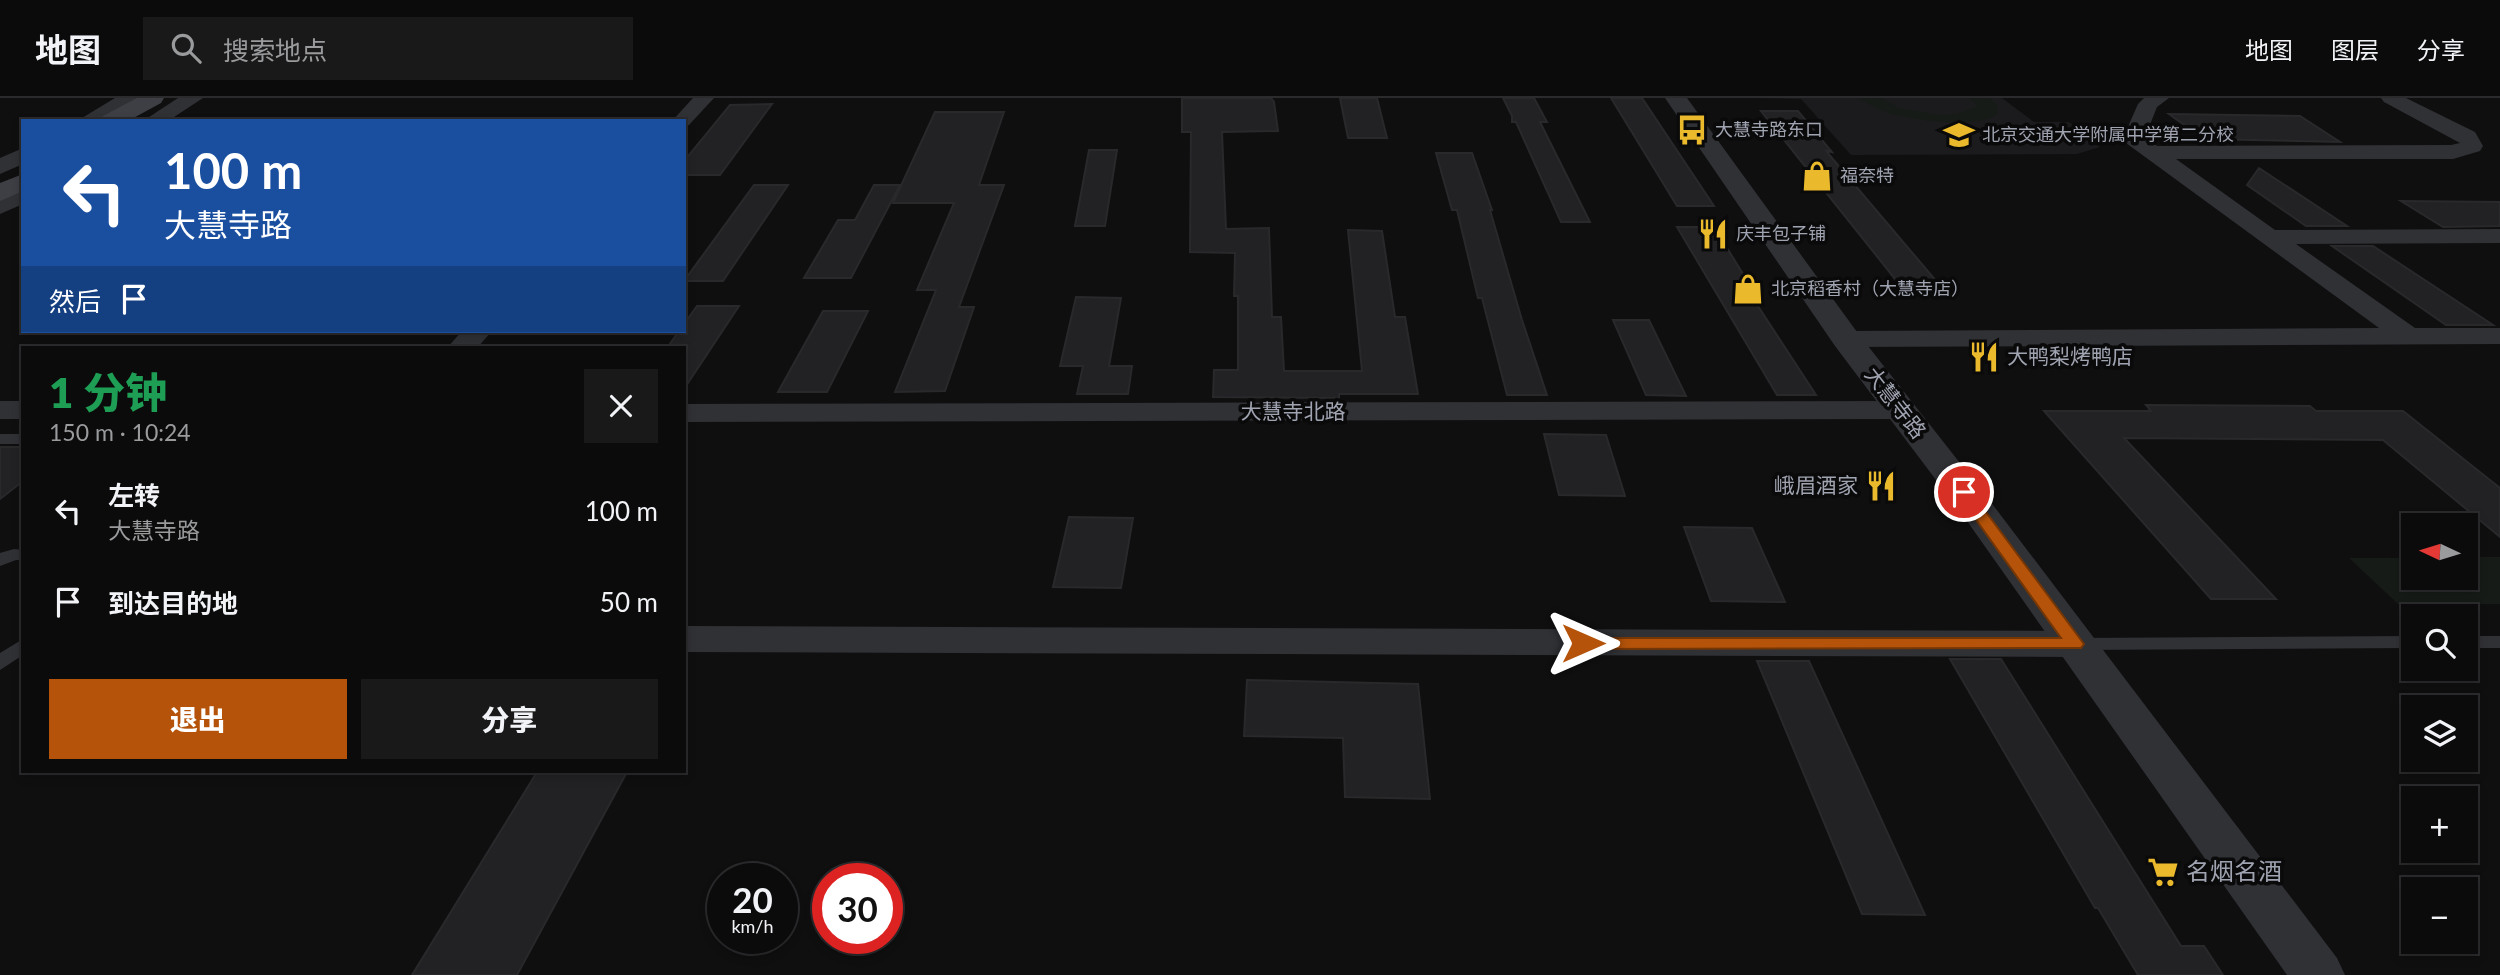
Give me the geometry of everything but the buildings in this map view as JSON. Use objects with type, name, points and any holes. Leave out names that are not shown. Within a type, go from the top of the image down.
[{"type":"main road","points":[[115,119],[153,98]]},
{"type":"main road","points":[[135,119],[172,98]]},
{"type":"main road","points":[[0,181],[21,170]]},
{"type":"main road","points":[[0,193],[21,182]]},
{"type":"street","points":[[91,119],[130,98]]},
{"type":"street","points":[[156,119],[193,98]]},
{"type":"street","points":[[684,119],[704,98]]},
{"type":"street","name":"大慧寺路","points":[[1676,98],[1846,339],[1902,410],[2318,975]]},
{"type":"street","points":[[2158,98],[2148,104],[2134,138],[2408,336]]},
{"type":"street","points":[[2152,153],[2453,152],[2472,146],[2467,137],[2392,98]]},
{"type":"street","points":[[0,167],[21,156]]},
{"type":"street","points":[[0,207],[21,196]]},
{"type":"street","points":[[2270,237],[2500,236]]},
{"type":"street","points":[[463,346],[476,333]]},
{"type":"street","points":[[1846,339],[2500,336]]},
{"type":"street","points":[[0,410],[21,410]]},
{"type":"street","name":"大慧寺北路","points":[[686,413],[1902,410]]},
{"type":"street","points":[[686,639],[2075,644]]},
{"type":"lane","points":[[0,439],[21,439]]},
{"type":"lane","points":[[0,560],[13,554],[21,555]]},
{"type":"lane","points":[[2075,644],[2401,642]]},
{"type":"lane","points":[[2478,642],[2500,642]]},
{"type":"lane","points":[[0,663],[21,647]]},
{"type":"shaded area","name":"北京交通大学附属中学第二分校","points":[[1746,98],[2002,98],[2034,122],[2069,122],[2100,147],[2077,154],[1851,155],[1801,99]]},
{"type":"shaded area","points":[[1859,98],[1882,98],[1899,108],[1939,115],[1956,114],[1976,107],[1969,98],[1990,98],[1998,107],[1998,113],[1977,121],[1929,121],[1885,112]]},
{"type":"shaded area","points":[[2478,557],[2500,557],[2500,604],[2398,604],[2349,558],[2401,558],[2401,590],[2478,590]]},
{"type":"place","name":"大慧寺路东口","points":[[1692,130]]},
{"type":"place","name":"北京交通大学附属中学第二分校","points":[[1959,135]]},
{"type":"place","name":"福奈特","points":[[1817,176]]},
{"type":"place","name":"庆丰包子铺","points":[[1713,234]]},
{"type":"place","name":"北京稻香村（大慧寺店）","points":[[1748,289]]},
{"type":"place","name":"大鸭梨烤鸭店","points":[[1984,357]]},
{"type":"place","name":"峨眉酒家","points":[[1881,486]]},
{"type":"place","name":"名烟名酒","points":[[2163,872]]},
{"type":"route","points":[[1583,643],[2075,644],[1964,492]]}]
